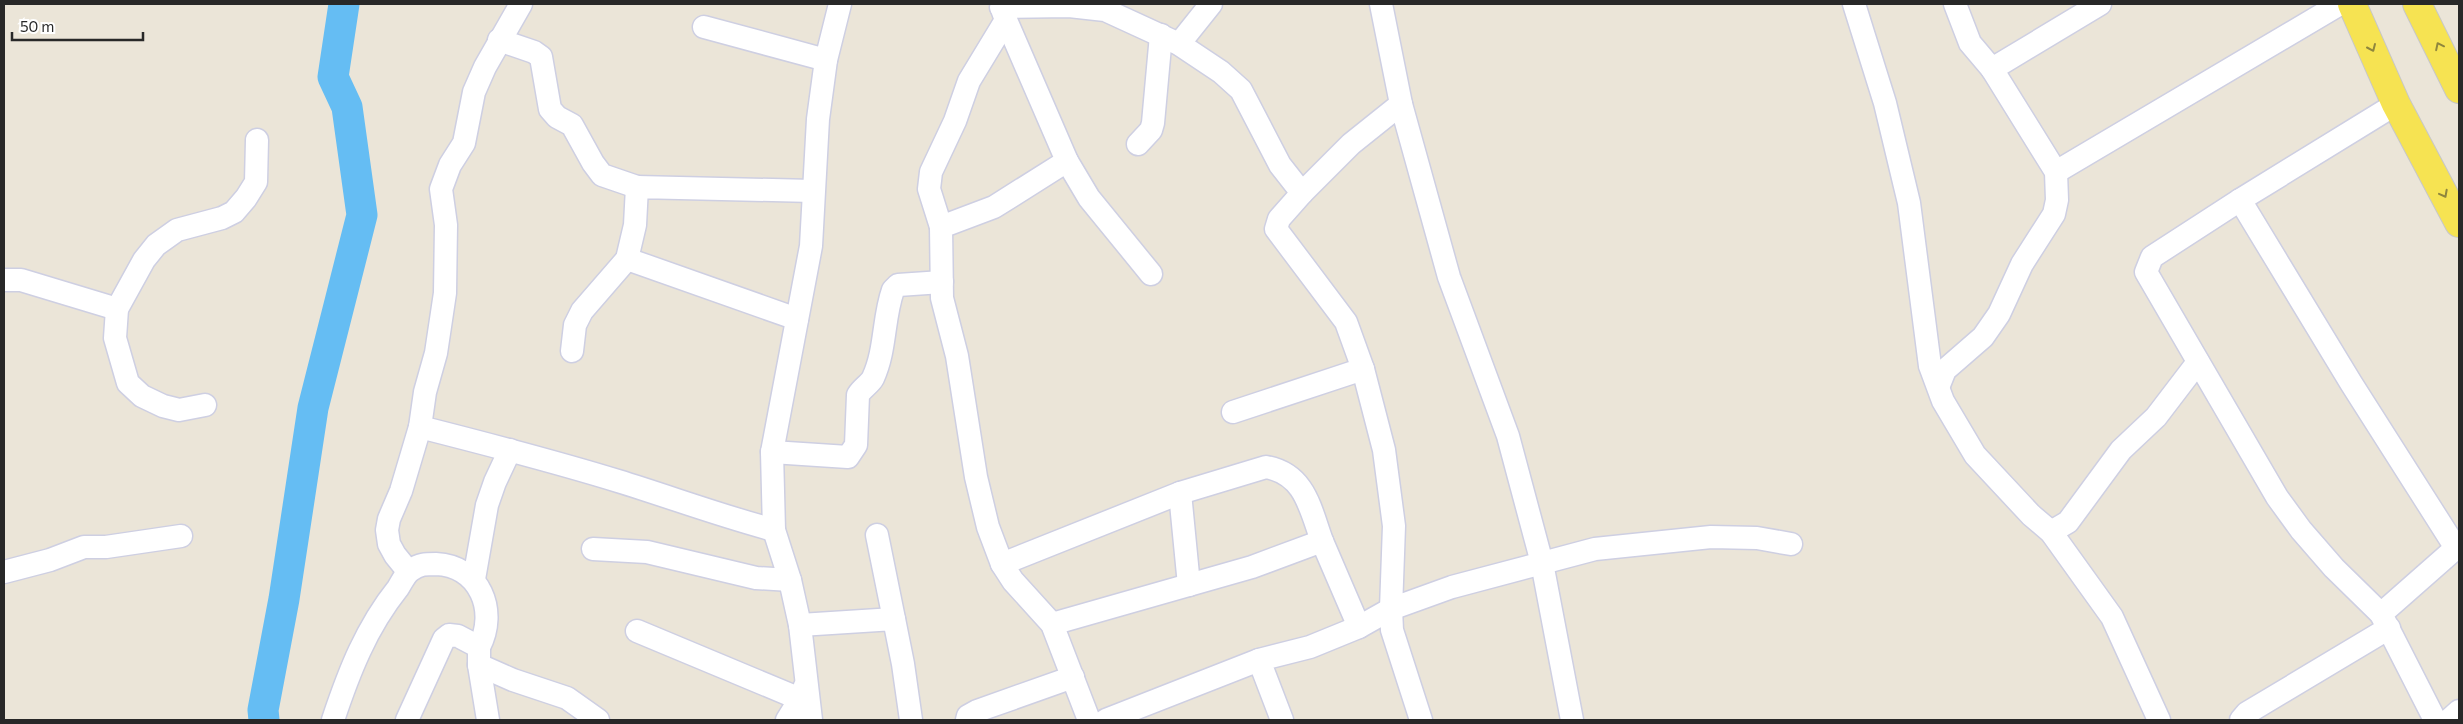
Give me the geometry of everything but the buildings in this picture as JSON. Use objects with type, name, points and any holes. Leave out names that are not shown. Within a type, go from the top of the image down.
[{"type":"main road","points":[[2352,4],[2396,104],[2459,223]]},
{"type":"main road","points":[[2417,4],[2459,89]]},
{"type":"street","points":[[408,571],[392,549],[387,530],[389,518],[401,491],[420,427],[425,392],[438,345],[445,293],[446,225],[441,189],[450,165],[464,143],[474,92],[499,40],[521,4]]},
{"type":"street","points":[[811,720],[803,690],[800,625],[790,580],[774,530],[772,452],[811,246],[812,191],[826,60],[840,4]]},
{"type":"street","points":[[1138,144],[1151,130],[1170,39],[1211,4]]},
{"type":"street","points":[[1381,4],[1401,104],[1449,277],[1508,436],[1542,563],[1572,720]]},
{"type":"street","points":[[1854,4],[1885,103],[1909,203],[1930,366],[1939,385],[1943,401],[1975,455],[2031,515],[2051,532],[2112,617],[2159,720]]},
{"type":"street","points":[[1939,385],[1945,370],[1983,337],[1999,314],[2022,264],[2054,214],[2057,200],[2056,172],[1992,69],[1970,43],[1956,4]]},
{"type":"street","points":[[1992,69],[2100,4]]},
{"type":"street","points":[[2056,172],[2340,4]]},
{"type":"street","points":[[1002,10],[1069,6],[1105,10],[1170,39],[1221,72],[1241,90],[1280,165],[1302,193]]},
{"type":"street","points":[[1002,10],[1067,161],[1089,198],[1150,274]]},
{"type":"street","points":[[1002,10],[970,81],[955,121],[931,172],[929,189],[941,227],[942,298],[956,356],[976,477],[988,527],[1002,564],[1013,581],[1052,624],[1089,720]]},
{"type":"street","points":[[704,27],[826,60]]},
{"type":"street","points":[[499,40],[534,52],[541,57],[550,109],[557,117],[572,125],[593,163],[602,174],[637,187],[812,191]]},
{"type":"street","points":[[1401,104],[1351,144],[1279,219],[1276,229],[1346,322],[1363,369],[1384,450],[1394,526],[1390,609],[1392,630],[1421,720]]},
{"type":"street","points":[[2396,104],[2240,200],[2152,258],[2147,265],[2146,272],[2277,497],[2300,530],[2385,621],[2435,720]]},
{"type":"street","points":[[205,405],[179,410],[163,406],[142,396],[128,383],[115,338],[117,309],[144,260],[156,245],[177,230],[222,218],[234,212],[246,198],[256,182],[257,140]]},
{"type":"street","points":[[941,227],[994,207],[1067,161]]},
{"type":"street","points":[[572,351],[575,325],[582,310],[627,258],[635,225],[637,187]]},
{"type":"street","points":[[2240,200],[2351,383],[2458,546],[2385,621],[2247,713],[2241,720]]},
{"type":"street","points":[[627,258],[797,319]]},
{"type":"street","points":[[4,280],[21,280],[117,309]]},
{"type":"street","points":[[772,452],[848,457],[856,445],[858,395],[861,389],[872,380],[884,338],[893,290],[898,285],[942,282]]},
{"type":"street","points":[[2051,532],[2068,522],[2121,450],[2156,417],[2198,362]]},
{"type":"street","points":[[1233,412],[1363,369]]},
{"type":"street","points":[[420,427],[510,450],[619,482],[715,514],[774,530]]},
{"type":"street","points":[[474,579],[487,505],[510,450]]},
{"type":"street","points":[[1002,564],[1180,493],[1266,467],[1278,469],[1288,475],[1302,488],[1322,541],[1359,626]]},
{"type":"street","points":[[1180,493],[1189,585]]},
{"type":"street","points":[[877,535],[903,664],[911,720]]},
{"type":"street","points":[[4,572],[50,560],[84,547],[106,547],[182,536]]},
{"type":"street","points":[[1106,720],[1259,660],[1310,647],[1359,626],[1390,609],[1452,587],[1595,549],[1710,537],[1757,538],[1791,544]]},
{"type":"street","points":[[1052,624],[1252,567],[1322,541]]},
{"type":"street","points":[[593,548],[647,552],[756,578],[790,580]]},
{"type":"street","points":[[333,720],[362,642],[408,571],[421,564],[444,564],[474,579],[484,598],[487,620],[485,636],[479,656],[488,720]]},
{"type":"street","points":[[800,625],[894,619]]},
{"type":"street","points":[[637,631],[803,690]]},
{"type":"street","points":[[407,720],[444,638],[449,635],[458,636],[479,656],[513,680],[567,698],[597,720]]},
{"type":"street","points":[[1259,660],[1282,720]]},
{"type":"street","points":[[968,720],[968,716],[977,711],[1073,678]]},
{"type":"street","points":[[787,720],[803,690]]},
{"type":"street","points":[[2449,720],[2459,711]]},
{"type":"waterway","points":[[264,720],[263,710],[284,599],[313,408],[362,215],[347,107],[333,77],[344,4]]}]
